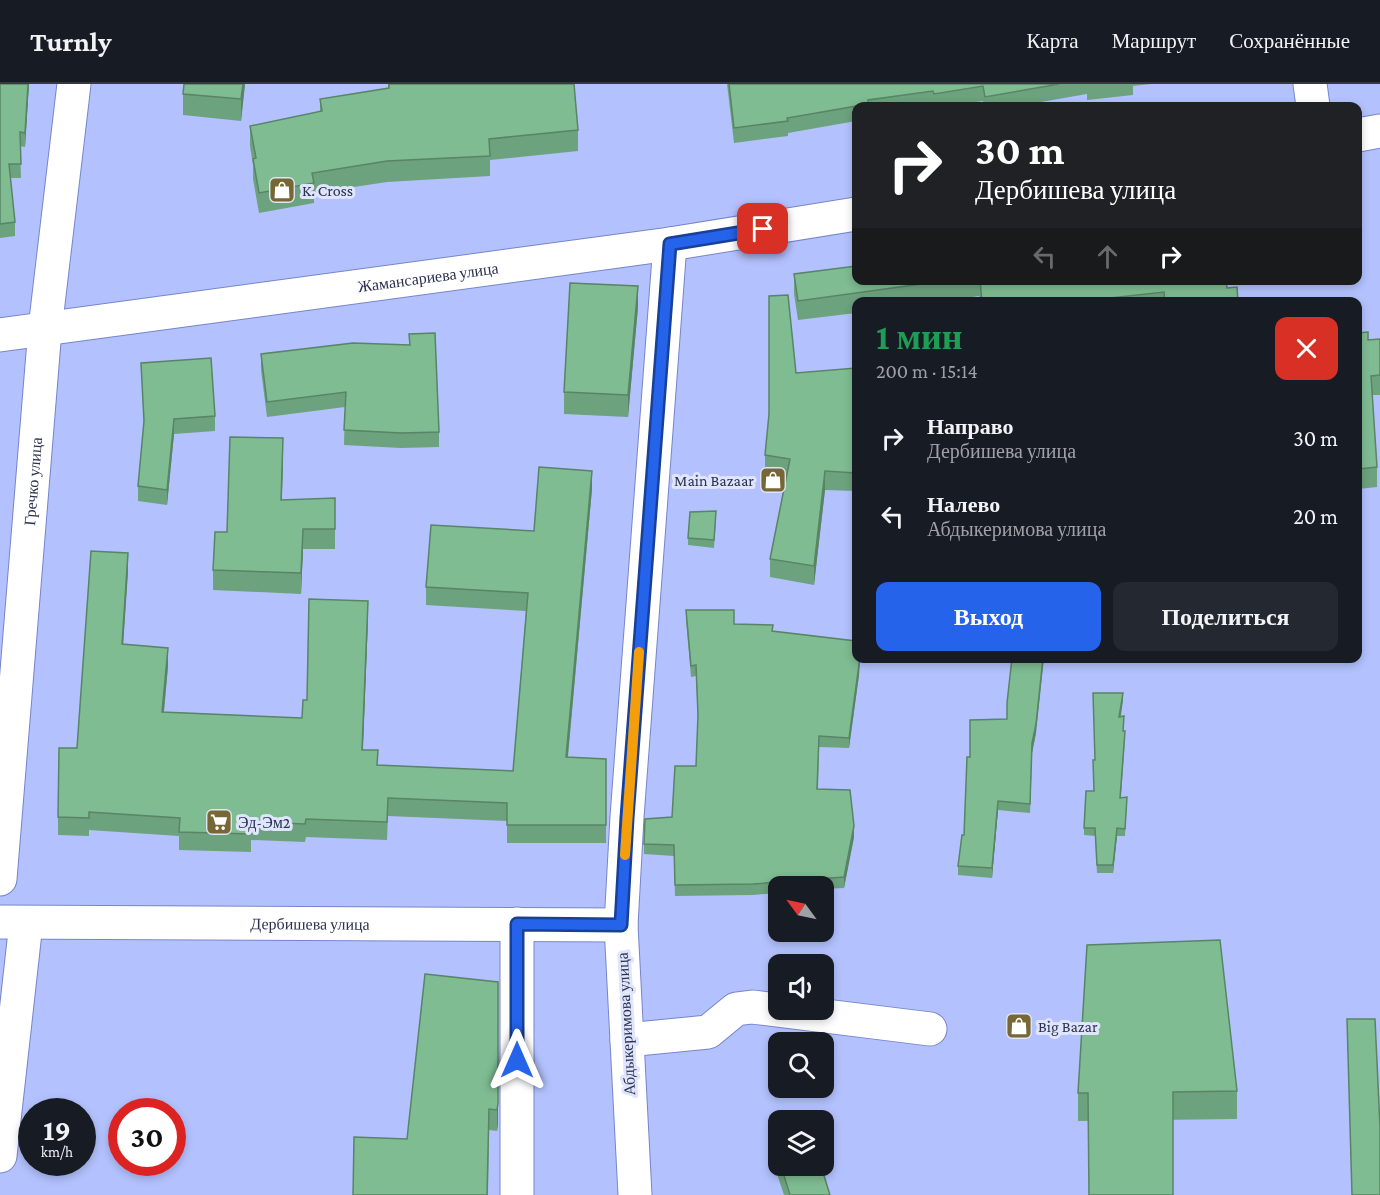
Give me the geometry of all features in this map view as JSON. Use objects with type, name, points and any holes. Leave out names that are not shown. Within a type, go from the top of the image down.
[{"type":"street","name":"Гречко улица","points":[[0,879],[45,329],[74,84]]},
{"type":"street","points":[[1310,84],[1312,102]]},
{"type":"street","points":[[1362,134],[1380,131]]},
{"type":"street","name":"Жамансариева улица","points":[[0,335],[670,244],[852,215]]},
{"type":"street","name":"Абдыкеримова улица","points":[[635,1195],[621,925],[670,244]]},
{"type":"street","points":[[0,1156],[13,922]]},
{"type":"street","name":"Дербишева улица","points":[[13,922],[621,925]]},
{"type":"street","points":[[517,924],[517,1195]]},
{"type":"street","points":[[627,1040],[708,1032],[736,1009],[752,1007],[930,1029]]},
{"type":"building","points":[[0,84],[28,84],[25,133],[20,132],[21,164],[9,164],[15,222],[0,224]]},
{"type":"building","points":[[184,84],[243,84],[241,99],[183,94]]},
{"type":"building","points":[[389,84],[574,84],[578,130],[489,139],[490,156],[387,161],[312,173],[314,183],[259,193],[250,126],[322,111],[320,99],[389,88]]},
{"type":"building","points":[[729,84],[1059,84],[985,97],[983,86],[934,94],[933,91],[868,100],[868,102],[852,102],[852,107],[787,118],[788,121],[734,128]]},
{"type":"building","points":[[852,267],[852,285],[914,285],[798,301],[794,274]]},
{"type":"building","points":[[570,283],[638,286],[628,395],[564,392]]},
{"type":"building","points":[[980,285],[1227,285],[1227,288],[1237,287],[1238,297],[1164,297],[1164,292],[1119,297],[982,297]]},
{"type":"building","points":[[788,295],[796,373],[852,368],[852,473],[825,471],[814,566],[770,559],[790,459],[765,455],[769,414],[769,296]]},
{"type":"building","points":[[1368,332],[1368,340],[1380,339],[1380,375],[1371,376],[1377,467],[1362,469],[1362,333]]},
{"type":"building","points":[[435,333],[439,432],[344,430],[346,392],[267,402],[261,354],[353,343],[410,345],[409,334]]},
{"type":"building","points":[[211,358],[215,416],[174,419],[167,490],[138,486],[144,421],[141,363]]},
{"type":"building","points":[[230,437],[283,438],[281,500],[335,498],[335,529],[303,529],[301,573],[213,570],[215,532],[227,532]]},
{"type":"building","points":[[539,467],[592,471],[566,757],[606,759],[606,825],[507,825],[507,803],[388,798],[387,822],[306,819],[305,824],[251,822],[251,834],[179,832],[180,818],[89,812],[89,818],[58,817],[59,748],[77,748],[91,551],[128,553],[122,644],[168,648],[162,712],[302,718],[303,700],[307,700],[309,599],[368,601],[362,750],[378,750],[377,765],[513,771],[528,593],[426,587],[431,525],[534,531]]},
{"type":"building","points":[[716,511],[714,540],[688,538],[690,512]]},
{"type":"building","points":[[686,610],[734,610],[734,624],[773,625],[772,631],[852,641],[852,663],[859,663],[849,738],[819,736],[817,789],[850,790],[854,826],[844,877],[768,876],[768,883],[675,885],[674,845],[644,844],[645,819],[672,817],[675,766],[696,766],[698,715],[696,665],[691,666]]},
{"type":"building","points":[[1011,663],[1042,663],[1032,743],[1030,804],[998,801],[992,868],[958,866],[962,835],[964,835],[967,757],[970,757],[970,720],[1007,719]]},
{"type":"building","points":[[1093,693],[1123,693],[1119,717],[1124,716],[1123,731],[1125,731],[1120,798],[1127,797],[1125,829],[1117,828],[1113,865],[1097,865],[1095,828],[1084,828],[1086,791],[1094,791]]},
{"type":"building","points":[[1220,940],[1237,1091],[1173,1092],[1173,1195],[1089,1195],[1088,1093],[1078,1093],[1087,945]]},
{"type":"building","points":[[425,974],[498,982],[498,1103],[497,1110],[489,1109],[487,1195],[353,1195],[354,1137],[407,1139]]},
{"type":"building","points":[[1347,1019],[1375,1019],[1380,1127],[1380,1195],[1352,1195]]},
{"type":"building","points":[[784,1176],[824,1176],[830,1195],[790,1195]]},
{"type":"slow traffic","points":[[625,855],[639,652]]},
{"type":"place","name":"K. Cross","points":[[282,190]]},
{"type":"place","name":"Main Bazaar","points":[[773,480]]},
{"type":"place","name":"Эд-Эм2","points":[[219,822]]},
{"type":"place","name":"Big Bazar","points":[[1019,1026]]},
{"type":"route","points":[[517,1060],[517,924],[621,925],[670,244],[763,229]]}]
